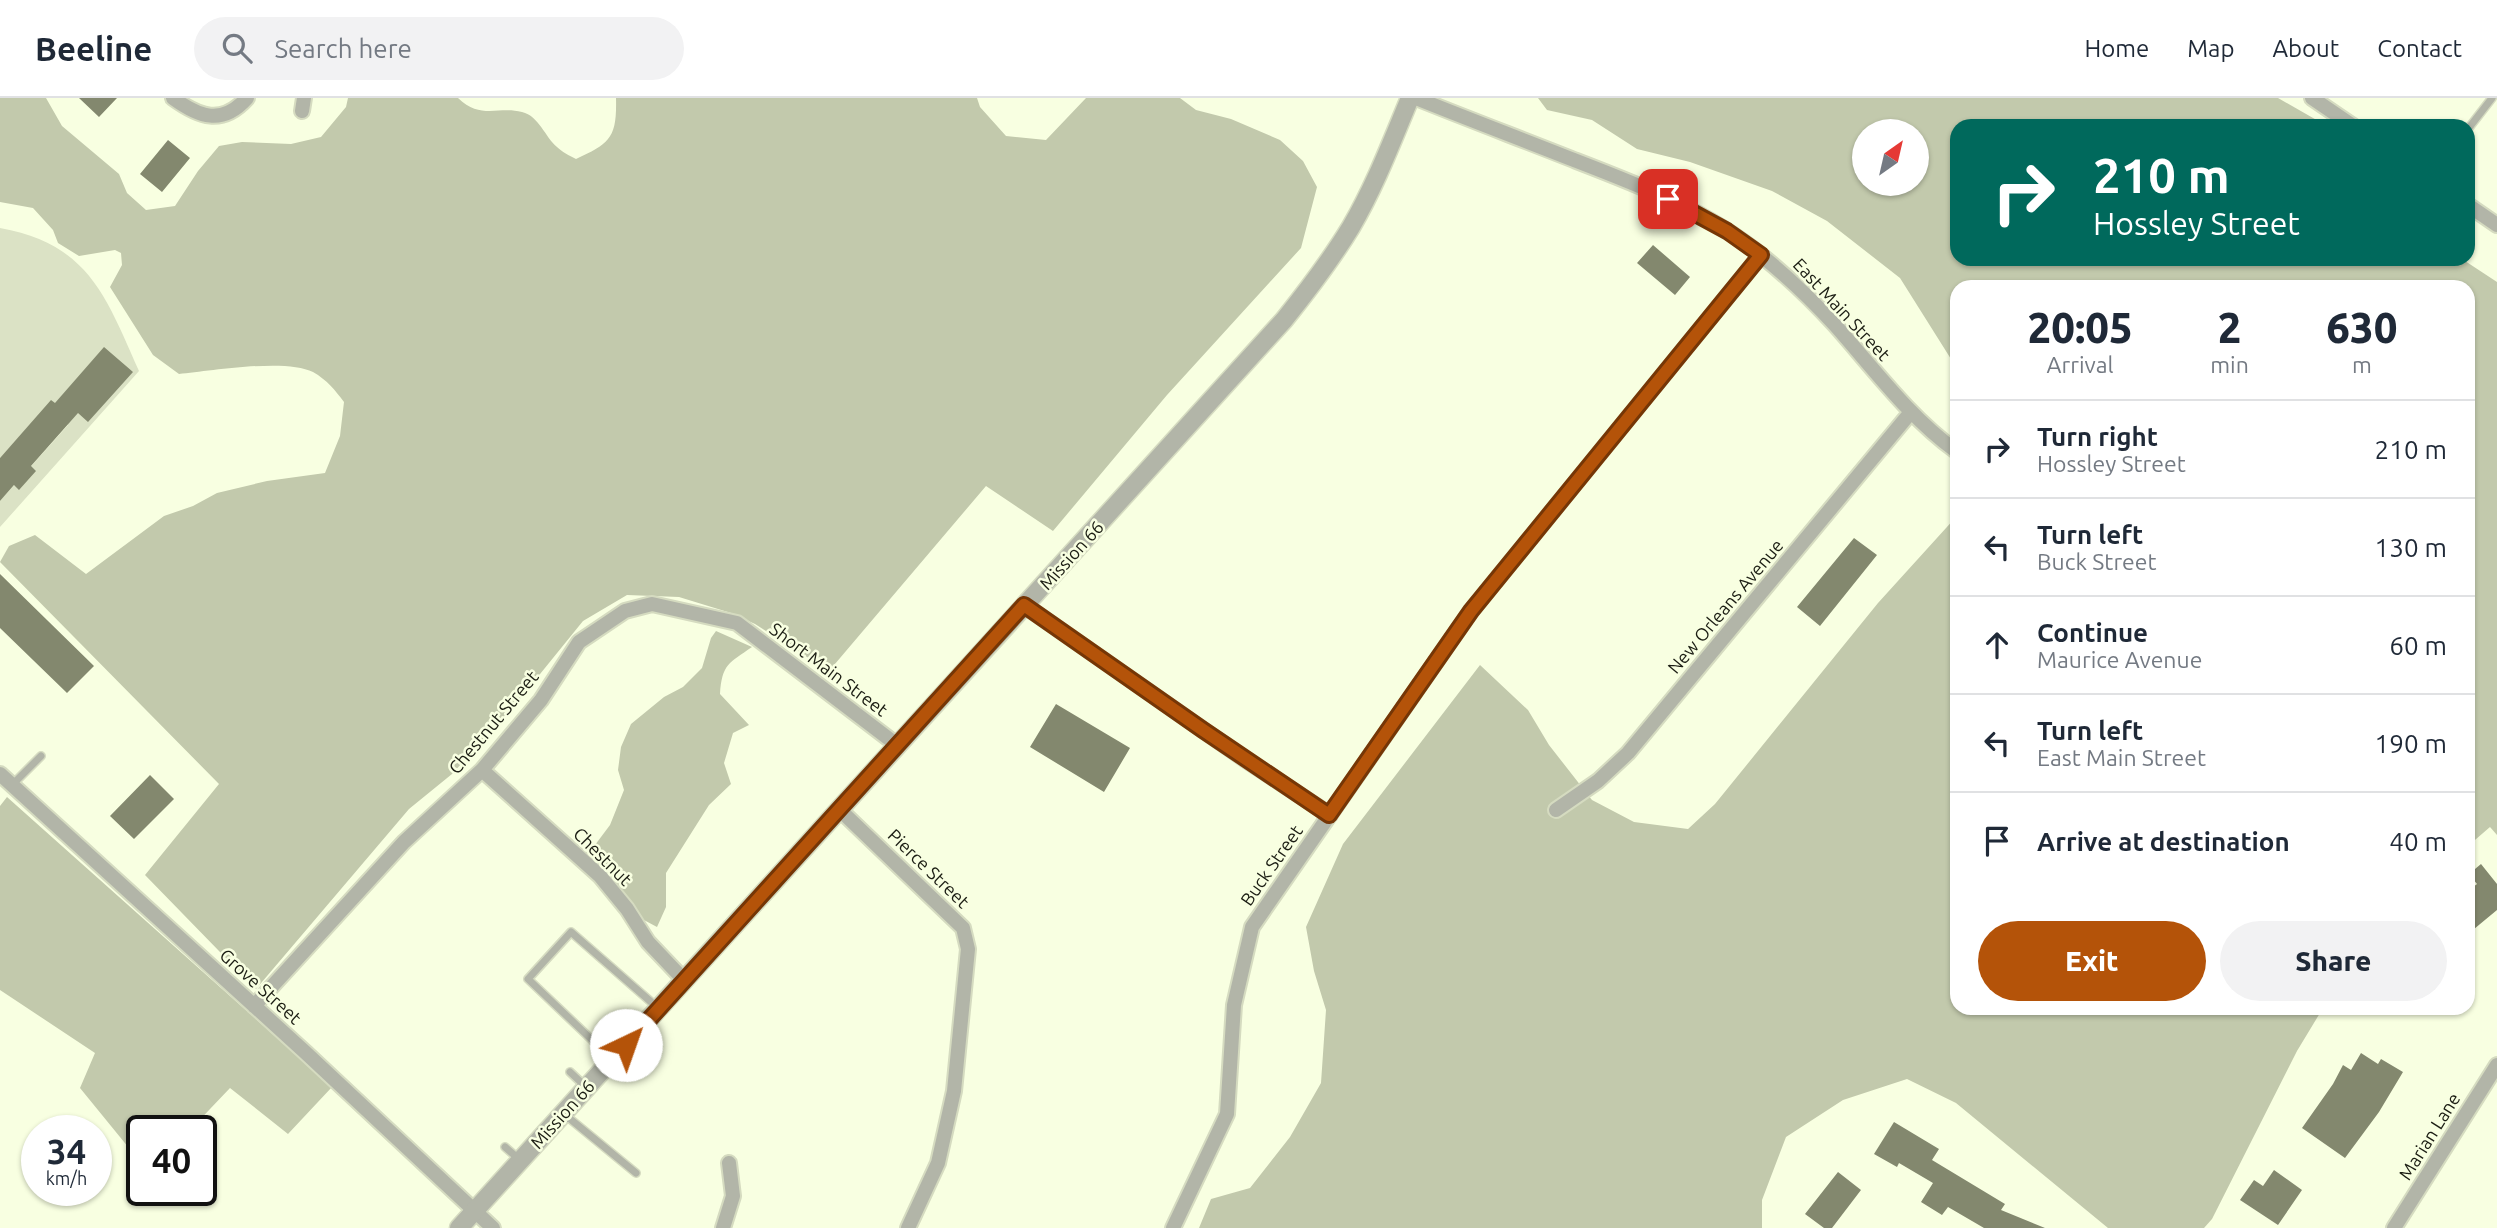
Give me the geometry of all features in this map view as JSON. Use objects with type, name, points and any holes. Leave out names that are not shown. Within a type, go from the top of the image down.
[{"type":"street","points":[[173,98],[192,112],[207,116],[223,115],[247,98]]},
{"type":"street","name":"Mission 66","points":[[459,1228],[1284,320],[1306,293],[1356,218],[1410,98]]},
{"type":"street","name":"East Main Street","points":[[1416,98],[1632,183],[1686,207],[1727,231],[1796,285],[1911,412],[1950,446]]},
{"type":"street","points":[[2312,98],[2343,119]]},
{"type":"street","points":[[2475,210],[2497,225]]},
{"type":"street","name":"Buck Street","points":[[1173,1228],[1227,1114],[1234,1005],[1251,926],[1471,611],[1761,255]]},
{"type":"street","name":"New Orleans Avenue","points":[[1556,810],[1598,781],[1628,753],[1911,412]]},
{"type":"street","name":"Chestnut Street","points":[[254,1006],[404,842],[482,770],[541,700],[579,642],[625,611],[652,604],[737,623]]},
{"type":"street","points":[[1024,605],[1329,815]]},
{"type":"street","name":"Short Main Street","points":[[737,623],[897,745]]},
{"type":"street","name":"Chestnut","points":[[482,770],[600,876],[627,909],[648,942],[684,980]]},
{"type":"street","name":"Grove Street","points":[[0,775],[493,1228]]},
{"type":"street","name":"Pierce Street","points":[[839,809],[962,928],[968,949],[954,1091],[938,1163],[908,1228]]},
{"type":"street","name":"Marian Lane","points":[[2395,1228],[2497,1065]]},
{"type":"street","points":[[723,1228],[733,1196],[729,1163]]},
{"type":"lane","points":[[2475,120],[2492,98]]},
{"type":"lane","points":[[12,785],[41,755]]},
{"type":"lane","points":[[612,1059],[528,979],[571,932],[658,1008]]},
{"type":"lane","points":[[570,1072],[586,1088]]},
{"type":"lane","points":[[563,1113],[636,1173]]},
{"type":"lane","points":[[505,1147],[520,1160]]},
{"type":"green space","points":[[0,98],[46,98],[62,126],[119,174],[127,193],[146,210],[175,206],[198,171],[219,146],[242,142],[291,144],[321,137],[346,107],[348,98],[458,98],[466,105],[482,111],[522,112],[537,122],[559,149],[576,159],[609,138],[615,122],[616,98],[977,98],[980,107],[1006,136],[1046,140],[1086,98],[1180,98],[1196,110],[1231,119],[1280,140],[1303,161],[1317,187],[1301,248],[1167,395],[1053,531],[986,486],[829,671],[755,624],[731,613],[679,597],[627,595],[583,621],[519,700],[452,774],[409,809],[256,989],[145,875],[219,784],[0,562],[9,546],[35,535],[86,574],[164,516],[193,506],[217,493],[267,481],[325,473],[340,436],[344,402],[322,378],[301,368],[267,366],[179,374],[153,355],[110,287],[122,265],[121,253],[115,250],[79,256],[58,243],[53,230],[33,208],[0,202]]},
{"type":"green space","points":[[1538,98],[2278,98],[2315,119],[1950,119],[1950,266],[2473,266],[2497,282],[2497,835],[2490,827],[2475,840],[2475,280],[1950,280],[1950,357],[1900,278],[1827,221],[1772,191],[1690,162],[1637,149],[1592,120],[1547,110]]},
{"type":"green space","points":[[0,228],[30,236],[55,247],[74,261],[104,297],[139,371],[0,527],[0,501],[68,425],[59,407],[51,401],[0,458]]},
{"type":"green space","points":[[1950,524],[1950,1015],[2319,1015],[2297,1051],[2212,1219],[2204,1228],[2108,1228],[1956,1103],[1907,1079],[1843,1100],[1786,1137],[1762,1200],[1762,1228],[1199,1228],[1211,1199],[1250,1188],[1290,1137],[1321,1083],[1326,1010],[1314,971],[1306,927],[1343,844],[1480,665],[1528,710],[1549,745],[1592,800],[1634,822],[1688,829],[1715,804],[1878,603]]},
{"type":"green space","points":[[716,631],[752,647],[728,665],[720,694],[749,725],[733,733],[724,763],[731,784],[709,805],[666,873],[666,907],[657,927],[642,919],[615,881],[589,853],[610,825],[624,790],[618,770],[621,747],[631,724],[664,697],[683,687],[702,668],[711,638]]},
{"type":"green space","points":[[7,797],[332,1087],[288,1134],[230,1088],[204,1115],[126,1115],[126,1144],[112,1127],[112,1115],[102,1115],[80,1088],[95,1053],[0,990],[0,806]]},
{"type":"building","points":[[79,98],[117,98],[99,117]]},
{"type":"building","points":[[168,140],[190,158],[162,192],[140,174]]},
{"type":"building","points":[[1653,245],[1690,277],[1675,295],[1637,263]]},
{"type":"building","points":[[104,347],[133,372],[88,422],[78,413],[31,466],[36,471],[19,490],[14,485],[0,501],[0,458],[51,400],[55,403]]},
{"type":"building","points":[[1854,538],[1877,555],[1820,626],[1797,607]]},
{"type":"building","points":[[0,574],[94,666],[67,693],[0,628]]},
{"type":"building","points":[[1056,704],[1130,748],[1104,792],[1030,747]]},
{"type":"building","points":[[150,775],[174,799],[134,839],[110,816]]},
{"type":"building","points":[[2481,864],[2497,884],[2497,910],[2475,928],[2477,884],[2475,869]]},
{"type":"building","points":[[2361,1053],[2378,1064],[2381,1059],[2403,1072],[2379,1112],[2345,1158],[2302,1128],[2343,1065],[2351,1070]]},
{"type":"building","points":[[1894,1122],[1939,1149],[1932,1160],[2005,1204],[2001,1210],[2045,1228],[1984,1228],[1948,1207],[1942,1215],[1921,1202],[1933,1183],[1899,1163],[1897,1167],[1874,1154]]},
{"type":"building","points":[[2274,1170],[2302,1190],[2278,1225],[2240,1200],[2254,1180],[2263,1186]]},
{"type":"building","points":[[1838,1172],[1861,1190],[1832,1228],[1824,1228],[1805,1214]]},
{"type":"route","points":[[626,1045],[1024,605],[1329,815],[1471,611],[1761,255],[1727,231],[1668,199]]}]
